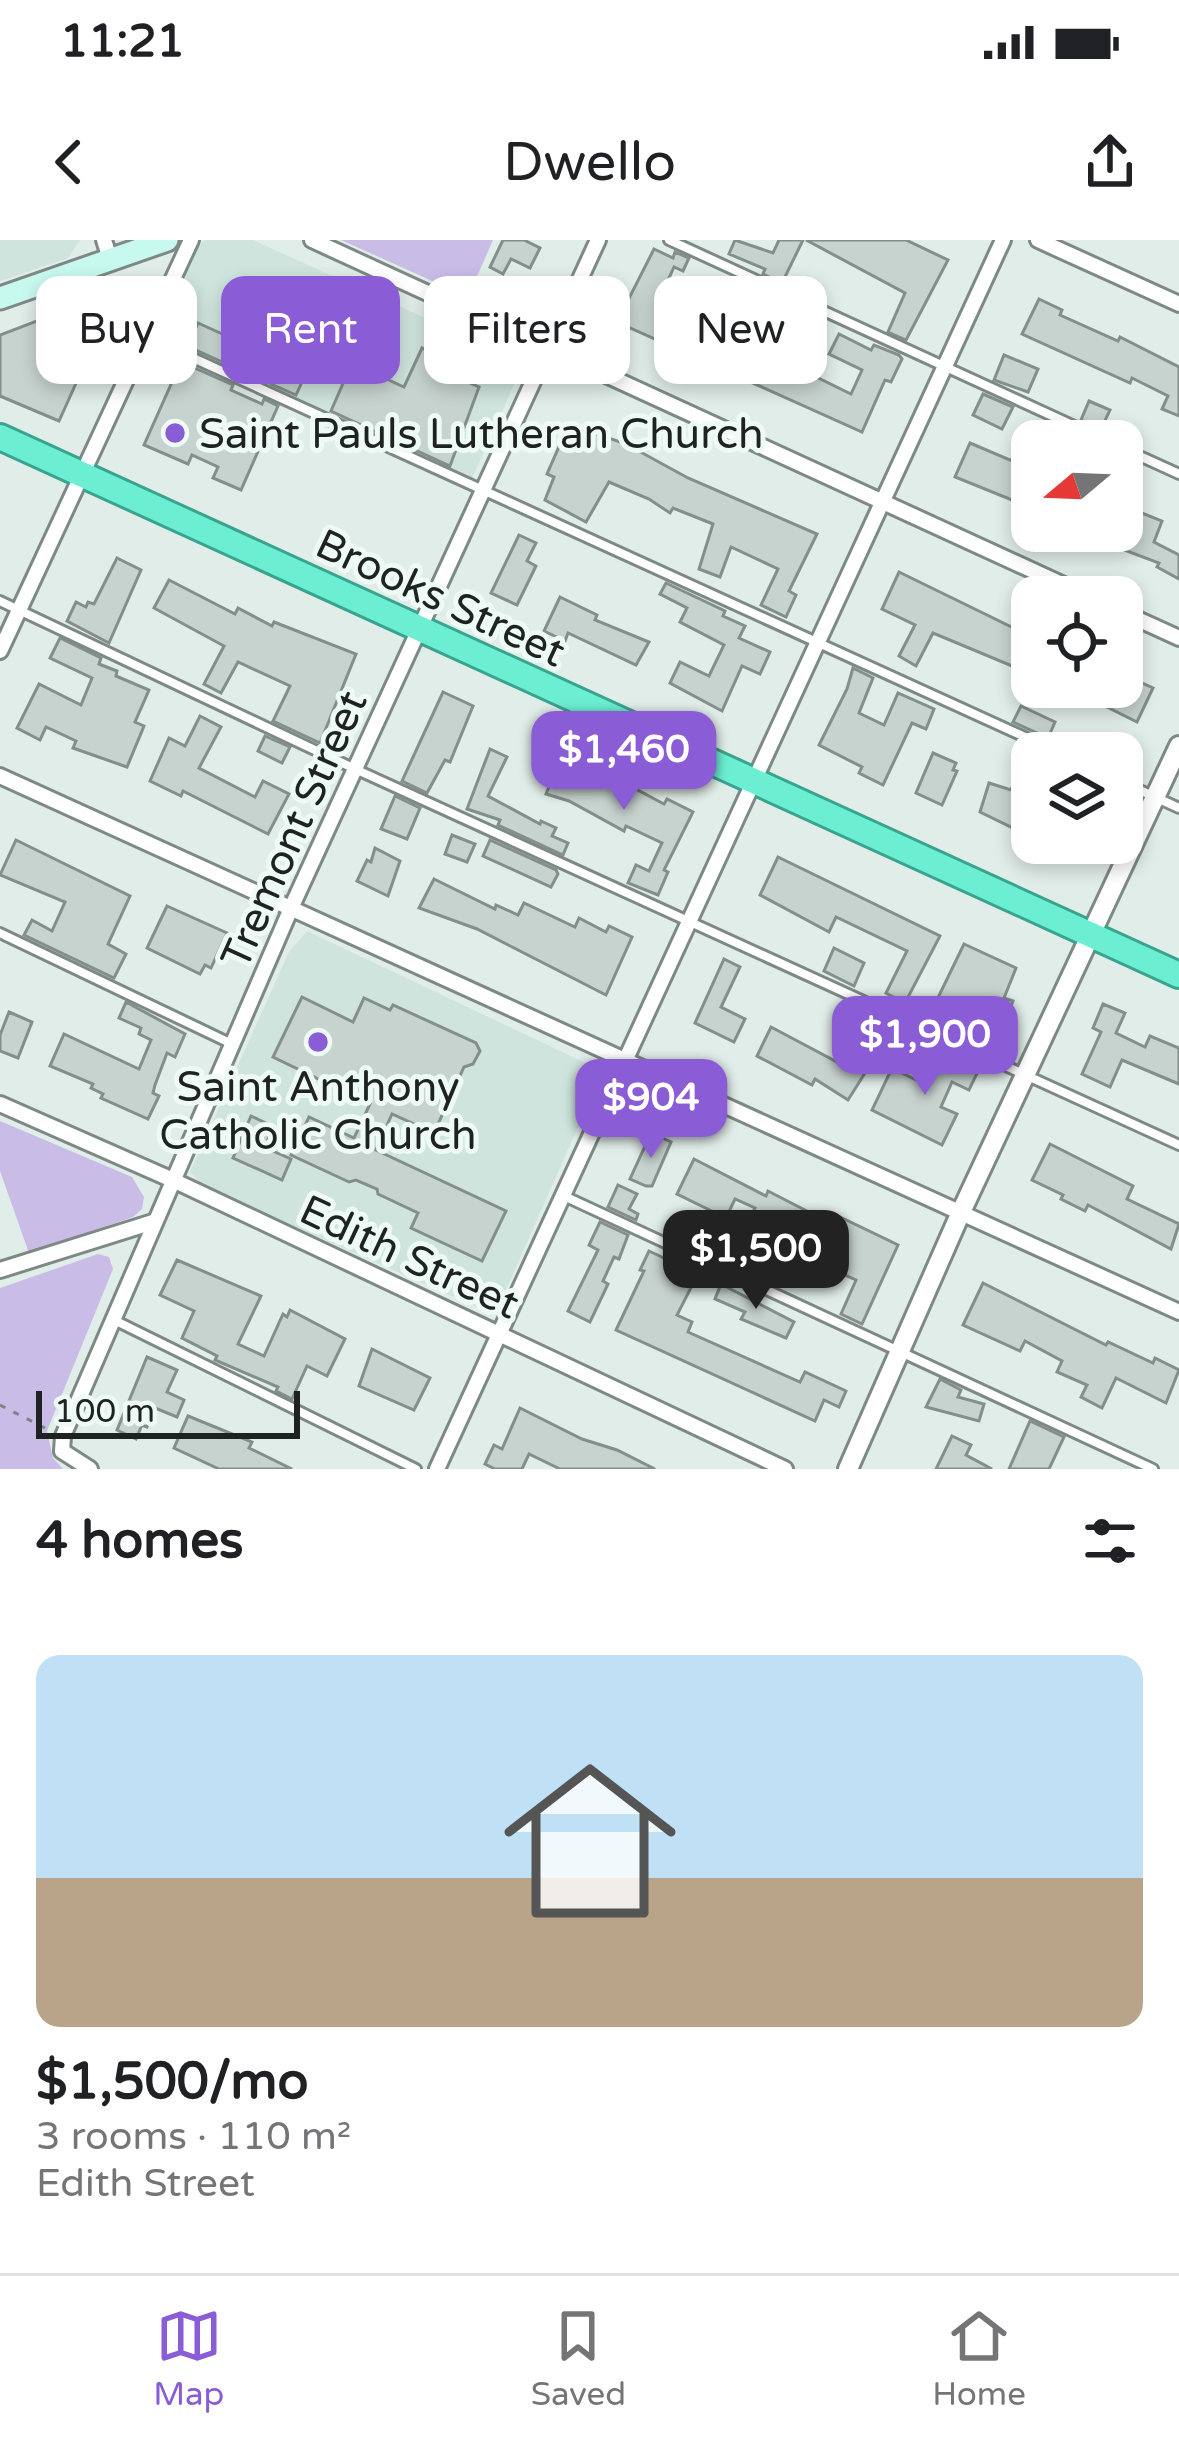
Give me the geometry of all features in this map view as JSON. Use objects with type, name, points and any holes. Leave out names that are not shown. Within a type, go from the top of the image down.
[{"type":"highway","name":"Brooks Street","points":[[0,436],[1179,975]]},
{"type":"main road","points":[[0,298],[107,250],[166,240]]},
{"type":"street","points":[[175,276],[191,240]]},
{"type":"street","points":[[312,240],[424,292]]},
{"type":"street","name":"Tremont Street","points":[[581,276],[598,240]]},
{"type":"street","points":[[437,1469],[1004,240]]},
{"type":"street","points":[[1038,240],[1179,304]]},
{"type":"street","points":[[0,651],[126,384]]},
{"type":"street","name":"Tremont Street","points":[[90,1469],[62,1451],[63,1436],[292,906],[531,384]]},
{"type":"street","points":[[621,384],[1044,576]]},
{"type":"street","points":[[1143,622],[1179,638]]},
{"type":"street","points":[[848,1469],[961,1212],[1179,746]]},
{"type":"street","points":[[0,776],[1179,1312]]},
{"type":"street","name":"Edith Street","points":[[2,1106],[175,1181],[785,1469]]},
{"type":"street","points":[[0,1270],[153,1222]]},
{"type":"lane","points":[[669,240],[1060,420]]},
{"type":"lane","points":[[197,360],[1015,732]]},
{"type":"lane","points":[[1143,458],[1179,474]]},
{"type":"lane","points":[[0,601],[355,770],[1179,1145]]},
{"type":"lane","points":[[1143,791],[1179,808]]},
{"type":"lane","points":[[0,933],[233,1045]]},
{"type":"lane","points":[[562,1196],[1154,1469]]},
{"type":"lane","points":[[112,1319],[416,1469]]},
{"type":"path","points":[[0,1405],[45,1428]]},
{"type":"shaded area","points":[[0,240],[80,240],[68,258],[0,281]]},
{"type":"shaded area","points":[[205,240],[253,240],[332,276],[221,276],[221,371],[197,360],[197,276],[186,276]]},
{"type":"shaded area","points":[[341,240],[493,240],[477,276],[424,277]]},
{"type":"shaded area","points":[[400,307],[424,317],[424,384],[514,384],[470,483],[250,384],[400,384]]},
{"type":"shaded area","points":[[307,931],[598,1069],[600,1077],[499,1306],[488,1312],[203,1186],[190,1172],[289,952]]},
{"type":"shaded area","points":[[0,1121],[132,1177],[144,1197],[142,1209],[133,1217],[29,1253],[0,1171]]},
{"type":"shaded area","points":[[98,1254],[109,1257],[113,1269],[47,1431],[53,1458],[63,1469],[0,1469],[0,1288]]},
{"type":"building","points":[[503,240],[524,240],[540,248],[530,268],[511,259],[503,274],[490,267]]},
{"type":"building","points":[[735,240],[773,253],[779,240],[803,240],[785,276],[767,276],[765,269],[729,254]]},
{"type":"building","points":[[806,240],[906,240],[948,260],[906,340],[888,332],[905,293]]},
{"type":"building","points":[[654,249],[673,258],[675,252],[689,258],[683,271],[674,267],[670,276],[654,276],[654,339],[630,328],[630,296]]},
{"type":"building","points":[[1039,299],[1062,310],[1060,315],[1118,341],[1120,337],[1179,367],[1179,416],[1162,409],[1168,396],[1022,334]]},
{"type":"building","points":[[36,321],[36,384],[76,384],[59,421],[0,396],[0,335]]},
{"type":"building","points":[[197,325],[221,333],[221,361],[197,351]]},
{"type":"building","points":[[839,334],[871,350],[874,345],[899,355],[902,359],[891,382],[885,380],[862,432],[755,384],[827,382],[851,394],[862,370],[829,354]]},
{"type":"building","points":[[422,348],[424,384],[479,387],[450,466],[331,411],[343,384],[404,387]]},
{"type":"building","points":[[1004,355],[1038,369],[1028,392],[994,380]]},
{"type":"building","name":"Saint Pauls Lutheran Church","points":[[197,369],[221,380],[221,384],[233,385],[231,390],[278,406],[241,490],[213,478],[218,467],[192,455],[188,464],[144,445],[171,384],[197,384]]},
{"type":"building","points":[[271,384],[301,384],[296,395]]},
{"type":"building","points":[[983,394],[1013,407],[1002,429],[973,415]]},
{"type":"building","points":[[1089,401],[1110,410],[1105,420],[1081,420]]},
{"type":"building","points":[[569,424],[626,444],[688,478],[817,534],[789,591],[796,595],[786,617],[761,605],[778,569],[731,547],[720,577],[699,569],[713,524],[673,508],[670,513],[609,482],[586,522],[545,500],[554,477],[547,474]]},
{"type":"building","points":[[970,443],[1011,460],[1011,500],[955,477]]},
{"type":"building","points":[[1143,513],[1162,521],[1154,542],[1179,555],[1179,579],[1157,567],[1159,563],[1130,552],[1143,552]]},
{"type":"building","points":[[519,535],[536,543],[527,561],[536,566],[517,605],[491,593]]},
{"type":"building","points":[[117,558],[141,570],[109,643],[67,621],[76,602],[86,607],[88,602],[94,604]]},
{"type":"building","points":[[899,572],[1011,627],[1011,666],[933,633],[916,666],[899,656],[915,625],[882,609]]},
{"type":"building","points":[[169,580],[235,614],[238,608],[272,626],[274,622],[356,654],[320,743],[273,721],[290,686],[238,662],[221,693],[204,684],[224,646],[154,608]]},
{"type":"building","points":[[666,583],[725,611],[723,616],[745,626],[739,638],[770,652],[760,674],[742,666],[722,711],[670,683],[680,662],[709,676],[724,645],[680,622],[687,608],[660,594]]},
{"type":"building","points":[[560,597],[597,615],[595,620],[649,642],[636,665],[568,633],[565,641],[544,631]]},
{"type":"building","points":[[60,638],[101,658],[99,664],[117,671],[116,676],[149,690],[135,722],[144,726],[127,767],[73,748],[76,741],[46,727],[40,740],[17,728],[39,684],[81,705],[92,678],[50,658]]},
{"type":"building","points":[[853,668],[873,678],[859,713],[884,725],[898,693],[934,709],[926,729],[912,723],[883,785],[859,773],[862,767],[819,745]]},
{"type":"building","points":[[1143,683],[1153,688],[1137,722],[1109,708],[1143,708]]},
{"type":"building","points":[[443,692],[473,706],[450,762],[445,760],[427,793],[402,781]]},
{"type":"building","points":[[1020,708],[1025,708],[1055,722],[1051,732],[1035,732],[1013,722]]},
{"type":"building","points":[[200,716],[221,727],[199,768],[255,797],[263,781],[289,794],[268,834],[183,791],[181,796],[150,781],[169,738],[185,746]]},
{"type":"building","points":[[265,736],[290,747],[282,763],[258,751]]},
{"type":"building","points":[[490,749],[507,757],[488,796],[556,828],[552,836],[568,843],[563,855],[498,825],[500,820],[467,809]]},
{"type":"building","points":[[933,753],[956,763],[942,805],[916,793]]},
{"type":"building","points":[[562,755],[664,804],[667,799],[693,812],[664,870],[668,872],[658,895],[628,883],[636,865],[649,871],[662,843],[626,826],[624,831],[546,794]]},
{"type":"building","points":[[989,783],[1011,790],[1011,827],[980,812]]},
{"type":"building","points":[[395,796],[420,808],[407,839],[381,829]]},
{"type":"building","points":[[452,835],[475,844],[467,862],[445,854]]},
{"type":"building","points":[[16,840],[130,896],[108,944],[126,954],[114,978],[24,935],[32,920],[52,931],[65,902],[0,875]]},
{"type":"building","points":[[490,840],[556,870],[551,887],[483,856]]},
{"type":"building","points":[[375,848],[400,861],[388,896],[357,881]]},
{"type":"building","points":[[778,857],[940,936],[905,1003],[886,993],[907,951],[836,917],[829,932],[760,895]]},
{"type":"building","points":[[434,879],[495,909],[496,905],[518,915],[524,903],[575,927],[579,918],[606,932],[609,926],[632,937],[606,995],[477,929],[419,908]]},
{"type":"building","points":[[167,906],[227,933],[211,968],[205,965],[200,974],[147,948]]},
{"type":"building","points":[[964,944],[1016,968],[1004,998],[1013,1001],[1006,1019],[960,1002],[952,1019],[932,1010]]},
{"type":"building","points":[[834,948],[864,963],[854,986],[824,971]]},
{"type":"building","points":[[724,959],[740,967],[721,1007],[745,1019],[734,1042],[695,1023]]},
{"type":"building","points":[[302,997],[353,1022],[364,998],[390,1010],[393,1005],[476,1043],[480,1051],[473,1064],[464,1067],[434,1133],[392,1114],[376,1150],[506,1211],[482,1261],[411,1228],[418,1213],[378,1194],[377,1189],[356,1180],[349,1182],[291,1155],[309,1117],[354,1138],[370,1104],[273,1057]]},
{"type":"building","points":[[126,1002],[185,1034],[175,1057],[167,1053],[153,1093],[159,1096],[148,1119],[101,1098],[103,1094],[91,1088],[93,1084],[50,1066],[64,1034],[139,1069],[151,1040],[139,1034],[141,1028],[119,1018]]},
{"type":"building","points":[[1103,1004],[1125,1013],[1116,1033],[1145,1047],[1150,1036],[1179,1048],[1179,1084],[1122,1060],[1110,1087],[1082,1074],[1101,1032],[1093,1028]]},
{"type":"building","points":[[9,1012],[32,1022],[18,1058],[0,1051]]},
{"type":"building","points":[[771,1027],[865,1073],[848,1100],[815,1079],[812,1085],[757,1056]]},
{"type":"building","points":[[946,1050],[980,1067],[969,1090],[952,1082],[941,1107],[957,1114],[942,1145],[872,1110],[892,1068],[928,1086]]},
{"type":"building","points":[[251,1116],[274,1127],[264,1147],[291,1159],[282,1180],[233,1158]]},
{"type":"building","points":[[651,1133],[671,1142],[652,1186],[646,1186],[630,1179]]},
{"type":"building","points":[[1050,1144],[1133,1186],[1127,1199],[1179,1224],[1171,1249],[1088,1205],[1085,1211],[1032,1180]]},
{"type":"building","points":[[694,1159],[836,1226],[840,1217],[898,1245],[862,1324],[841,1314],[856,1280],[802,1256],[799,1263],[784,1256],[792,1241],[749,1220],[755,1208],[735,1199],[726,1218],[677,1194]]},
{"type":"building","points":[[618,1185],[637,1194],[629,1209],[638,1214],[636,1220],[608,1207]]},
{"type":"building","points":[[600,1222],[628,1235],[603,1281],[608,1284],[590,1322],[568,1311],[598,1250],[589,1245]]},
{"type":"building","points":[[649,1251],[698,1274],[677,1315],[692,1322],[688,1332],[800,1382],[805,1372],[846,1391],[839,1407],[824,1400],[815,1421],[616,1330]]},
{"type":"building","points":[[177,1260],[261,1296],[238,1344],[264,1356],[283,1314],[287,1317],[290,1310],[345,1339],[327,1376],[307,1366],[292,1399],[276,1391],[278,1387],[215,1360],[217,1356],[182,1338],[194,1311],[160,1295]]},
{"type":"building","points":[[983,1283],[1106,1345],[1179,1370],[1166,1403],[1116,1378],[1102,1408],[1081,1397],[1087,1385],[1057,1372],[1062,1361],[1025,1341],[1020,1351],[963,1325]]},
{"type":"building","points":[[721,1284],[794,1322],[786,1338],[741,1319],[745,1312],[715,1299]]},
{"type":"building","points":[[372,1349],[430,1378],[414,1410],[359,1386]]},
{"type":"building","points":[[147,1357],[177,1370],[167,1392],[184,1400],[177,1417],[155,1408],[136,1439],[117,1430]]},
{"type":"building","points":[[940,1379],[961,1390],[958,1397],[984,1404],[979,1421],[926,1407]]},
{"type":"building","points":[[520,1408],[655,1469],[560,1469],[529,1454],[522,1469],[495,1469],[485,1464],[494,1445],[502,1449]]},
{"type":"building","points":[[188,1416],[252,1442],[249,1448],[292,1469],[219,1469],[174,1448]]},
{"type":"building","points":[[1030,1421],[1064,1437],[1049,1469],[1009,1469]]},
{"type":"building","points":[[952,1436],[971,1445],[966,1455],[992,1469],[936,1469]]},
{"type":"place","name":"Saint Pauls Lutheran Church","points":[[175,433]]},
{"type":"place","name":"Saint Anthony Catholic Church","points":[[318,1042]]}]
